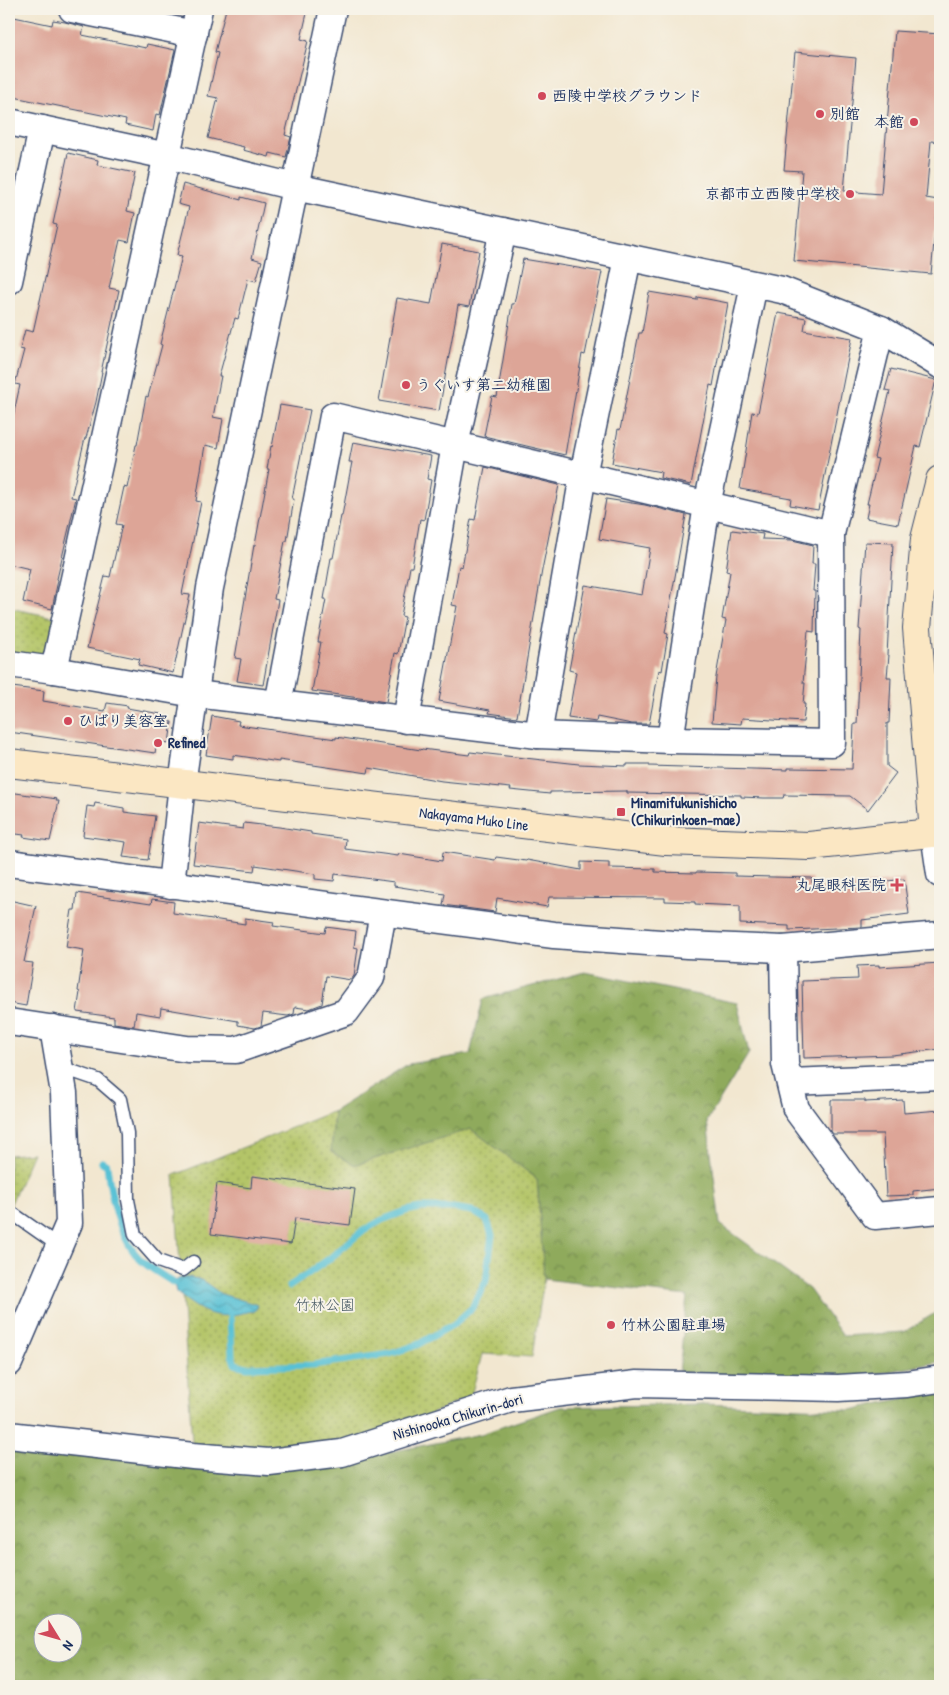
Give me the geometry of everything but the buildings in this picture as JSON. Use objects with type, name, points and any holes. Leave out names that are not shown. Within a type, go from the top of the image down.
[{"type":"main road","points":[[937,833],[918,628],[924,539],[940,480]]},
{"type":"main road","name":"Nakayama Muko Line","points":[[9,763],[666,841],[809,846],[937,833]]},
{"type":"street","points":[[72,9],[194,34]]},
{"type":"street","points":[[54,670],[199,9]]},
{"type":"street","points":[[171,885],[182,784],[210,588],[333,9]]},
{"type":"street","points":[[9,122],[167,156],[295,187],[782,290],[881,329],[940,364]]},
{"type":"street","points":[[9,281],[42,129]]},
{"type":"street","points":[[406,720],[455,445],[503,231]]},
{"type":"street","points":[[538,735],[582,475],[628,258]]},
{"type":"street","points":[[670,740],[707,505],[754,285]]},
{"type":"street","points":[[9,664],[195,694],[538,735],[832,743],[831,534],[881,329]]},
{"type":"street","points":[[278,704],[333,416],[831,534]]},
{"type":"street","points":[[937,833],[940,874]]},
{"type":"street","points":[[9,863],[554,935],[687,945],[783,949],[940,935]]},
{"type":"street","points":[[9,1022],[187,1049],[236,1050],[346,1012],[371,978],[383,913]]},
{"type":"street","points":[[783,949],[785,1064],[796,1108],[875,1216],[940,1210]]},
{"type":"street","points":[[9,1363],[69,1223],[64,1093],[53,1028]]},
{"type":"street","points":[[790,1082],[940,1076]]},
{"type":"street","name":"Nishinooka Chikurin-dori","points":[[9,1435],[193,1456],[269,1462],[342,1453],[511,1399],[637,1384],[838,1388],[907,1384],[940,1379]]},
{"type":"lane","points":[[60,1067],[98,1080],[120,1099],[126,1133],[128,1200],[135,1234],[158,1261],[183,1270],[193,1262]]},
{"type":"lane","points":[[9,1211],[59,1246]]},
{"type":"green space","points":[[9,608],[58,618],[49,661],[9,654]]},
{"type":"green space","points":[[585,972],[737,1003],[749,1053],[707,1121],[720,1224],[809,1289],[843,1336],[904,1332],[940,1310],[940,1362],[838,1381],[679,1372],[687,1296],[544,1279],[537,1179],[471,1129],[355,1165],[331,1152],[334,1111],[408,1064],[470,1054],[483,999]]},
{"type":"green space","name":"竹林公園","points":[[334,1111],[331,1152],[355,1165],[471,1129],[537,1179],[544,1279],[532,1357],[482,1354],[471,1396],[342,1453],[193,1456],[174,1175]]},
{"type":"green space","points":[[33,1153],[9,1208],[9,1155]]},
{"type":"green space","points":[[940,1390],[940,1686],[9,1686],[9,1441],[344,1461],[481,1434],[560,1407],[704,1404],[851,1410]]},
{"type":"water","points":[[189,1277],[202,1280],[221,1294],[258,1305],[255,1311],[235,1315],[224,1316],[209,1313],[195,1306],[176,1292],[174,1283],[178,1279]]},
{"type":"waterway","points":[[102,1162],[107,1165],[117,1216],[134,1253],[142,1261],[174,1283]]},
{"type":"waterway","points":[[230,1316],[232,1355],[235,1364],[247,1367],[313,1365],[390,1354],[417,1345],[454,1324],[472,1308],[486,1281],[492,1235],[487,1220],[472,1211],[453,1208],[420,1208],[406,1211],[382,1220],[361,1232],[329,1259],[290,1286]]},
{"type":"place","name":"西陵中学校グラウンド","points":[[542,96]]},
{"type":"place","name":"別館","points":[[820,114]]},
{"type":"place","name":"本館","points":[[914,122]]},
{"type":"place","name":"京都市立西陵中学校","points":[[850,194]]},
{"type":"place","name":"うぐいす第二幼稚園","points":[[406,385]]},
{"type":"place","name":"ひばり美容室","points":[[68,721]]},
{"type":"place","name":"Refined","points":[[158,743]]},
{"type":"place","name":"Minamifukunishicho (Chikurinkoen-mae)","points":[[621,812]]},
{"type":"place","name":"丸尾眼科医院","points":[[897,885]]},
{"type":"place","name":"竹林公園駐車場","points":[[611,1325]]}]
